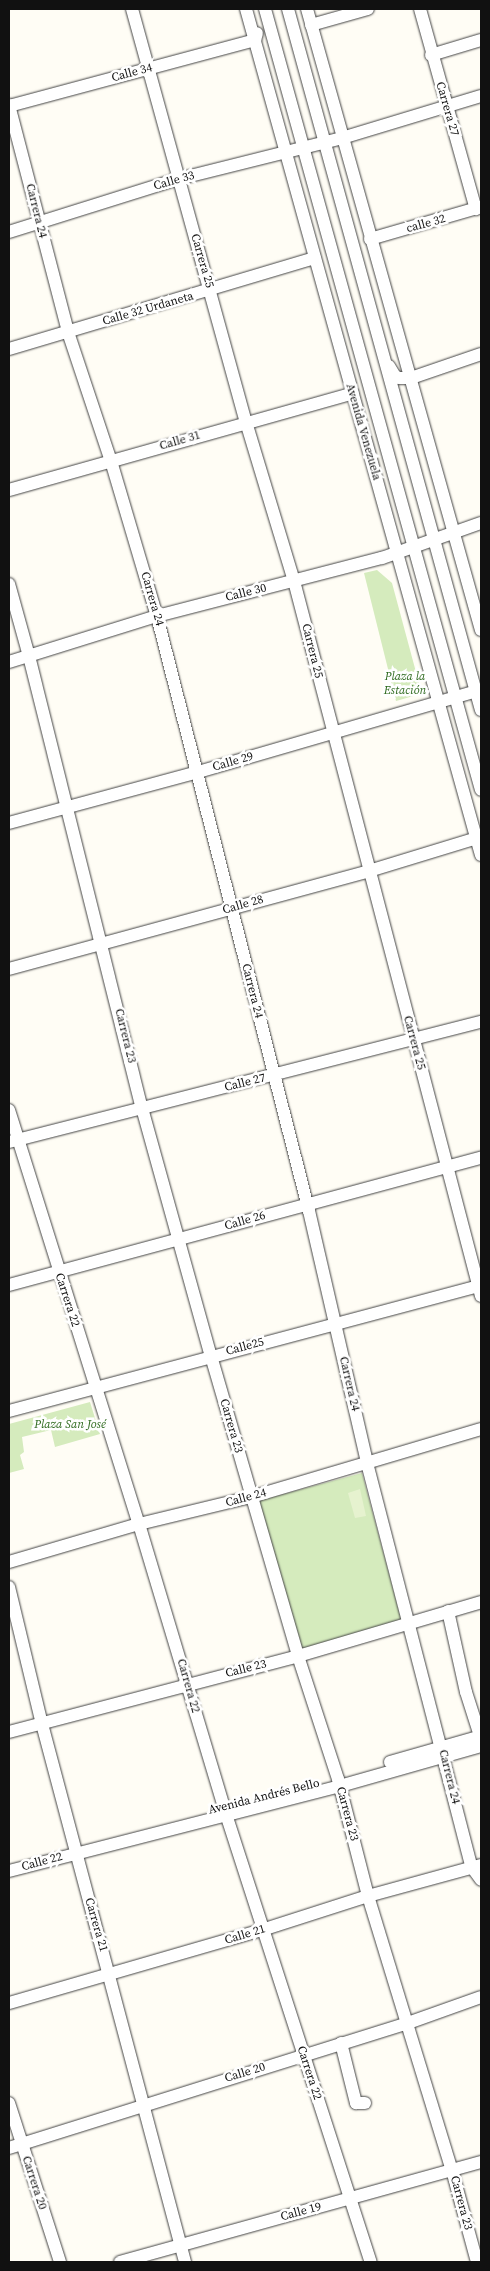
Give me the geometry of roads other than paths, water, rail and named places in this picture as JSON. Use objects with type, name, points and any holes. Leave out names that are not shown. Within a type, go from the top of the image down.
[{"type":"street","name":"Carrera 25","points":[[132,9],[246,422],[294,581],[446,1167],[480,1289]]},
{"type":"street","name":"Avenida Venezuela","points":[[246,9],[481,855]]},
{"type":"street","points":[[252,9],[257,32],[255,40]]},
{"type":"street","name":"Avenida Venezuela","points":[[265,9],[481,790]]},
{"type":"street","points":[[289,9],[323,142],[479,690],[481,706],[455,696]]},
{"type":"street","points":[[307,9],[481,630]]},
{"type":"street","points":[[311,25],[368,9]]},
{"type":"street","name":"Carrera 27","points":[[420,9],[446,106],[479,208]]},
{"type":"street","name":"Calle 34","points":[[9,106],[255,40]]},
{"type":"street","points":[[432,55],[481,40]]},
{"type":"street","name":"Calle 33","points":[[9,232],[178,179],[342,138],[481,96]]},
{"type":"street","name":"Carrera 24","points":[[9,106],[68,332],[111,461],[157,616],[307,1203],[367,1463],[443,1750],[481,1880]]},
{"type":"street","name":"calle 32","points":[[370,239],[479,208]]},
{"type":"street","name":"Calle 32 Urdaneta","points":[[9,349],[210,291],[315,258]]},
{"type":"street","points":[[363,285],[394,376],[410,378],[481,354]]},
{"type":"street","points":[[326,295],[334,310],[350,359],[357,371],[368,379]]},
{"type":"street","name":"Calle 31","points":[[9,490],[352,393]]},
{"type":"street","name":"Calle 30","points":[[9,662],[157,616],[414,548],[435,538],[481,523]]},
{"type":"street","name":"Carrera 23","points":[[9,584],[68,807],[142,1108],[211,1356],[298,1656],[339,1782],[368,1896],[452,2170],[477,2262]]},
{"type":"street","name":"Calle 29","points":[[9,823],[198,772],[479,690]]},
{"type":"street","name":"Calle 28","points":[[9,969],[231,909],[477,838]]},
{"type":"street","name":"Calle 27","points":[[13,1141],[481,1022]]},
{"type":"street","name":"Carrera 22","points":[[9,1110],[13,1141],[58,1271],[139,1524],[226,1812],[371,2262]]},
{"type":"street","name":"Calle 26","points":[[9,1285],[307,1203],[481,1158]]},
{"type":"street","name":"Calle25","points":[[9,1412],[211,1356],[480,1289]]},
{"type":"street","name":"Calle 24","points":[[9,1562],[139,1524],[251,1497],[481,1429]]},
{"type":"street","name":"Carrera 21","points":[[9,1587],[42,1724],[185,2262]]},
{"type":"street","name":"Calle 23","points":[[9,1732],[298,1656],[481,1602]]},
{"type":"street","points":[[448,1611],[466,1692],[481,1739]]},
{"type":"street","name":"Avenida Andrés Bello","points":[[75,1849],[339,1782],[481,1739]]},
{"type":"street","name":"Calle 22","points":[[9,1870],[75,1849]]},
{"type":"street","name":"Calle 21","points":[[9,2003],[110,1975],[368,1896],[476,1866]]},
{"type":"street","name":"Calle 20","points":[[9,2148],[143,2104],[408,2023],[481,1997]]},
{"type":"street","points":[[341,2043],[356,2103],[364,2103]]},
{"type":"street","name":"Carrera 20","points":[[9,2102],[60,2262]]},
{"type":"street","name":"Calle 19","points":[[120,2262],[481,2162]]},
{"type":"park label","name":"Plaza la Estación","points":[[405,684]]},
{"type":"park label","name":"Plaza San José","points":[[70,1425]]}]
